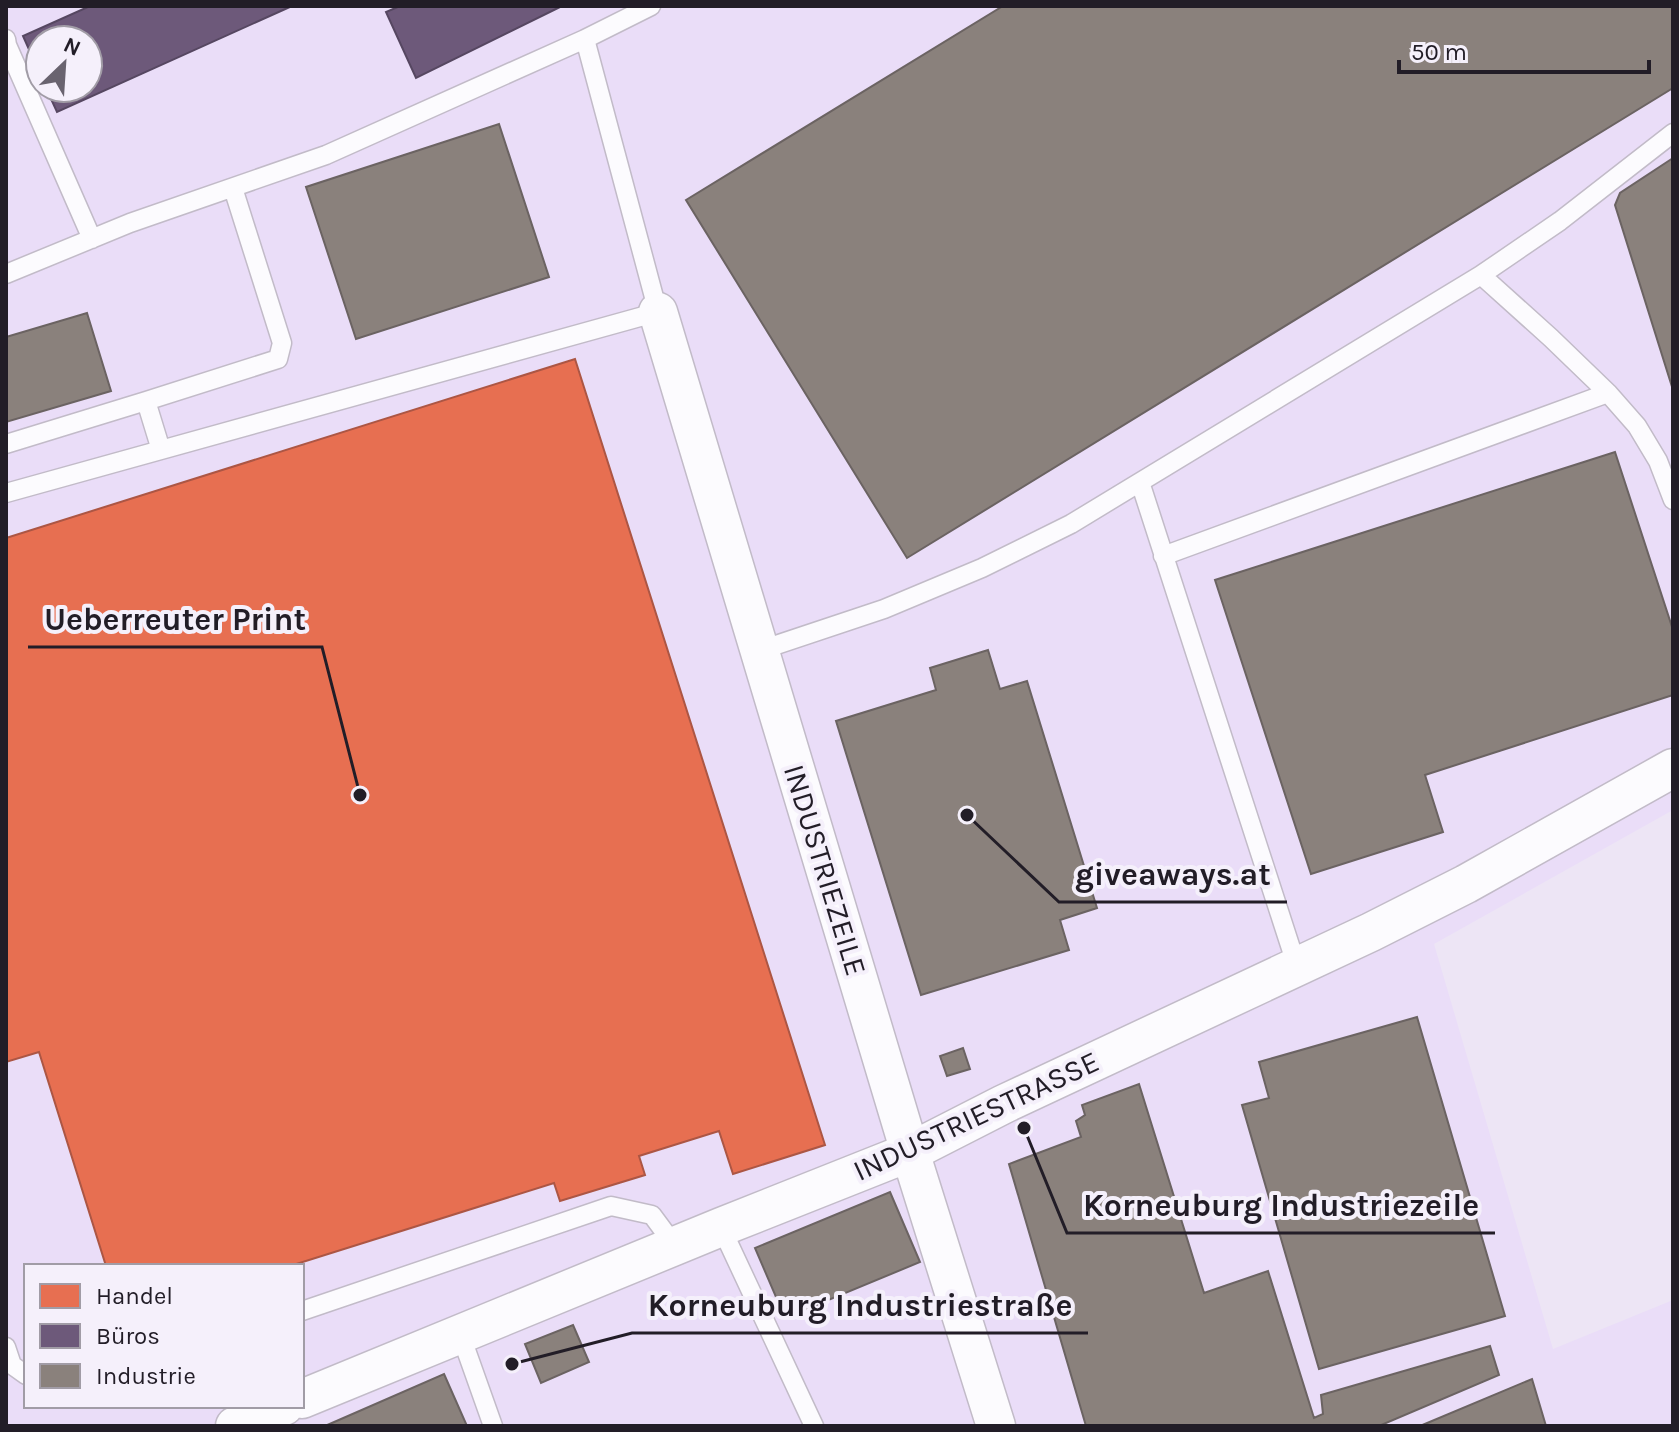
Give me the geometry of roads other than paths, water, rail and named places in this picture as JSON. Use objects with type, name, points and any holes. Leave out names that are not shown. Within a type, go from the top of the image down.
[{"type":"street","name":"INDUSTRIEZEILE","points":[[658,312],[910,1152],[996,1426]]},
{"type":"street","name":"INDUSTRIESTRASSE","points":[[304,1398],[910,1152],[1018,1097],[1371,932],[1466,884],[1673,768]]},
{"type":"street","points":[[235,1426],[279,1408]]},
{"type":"lane","points":[[6,274],[130,223],[326,155],[585,39],[651,6]]},
{"type":"lane","points":[[6,39],[92,239]]},
{"type":"lane","points":[[6,493],[658,312],[585,39]]},
{"type":"lane","points":[[758,651],[884,609],[982,568],[1071,524],[1481,275],[1560,221],[1673,133]]},
{"type":"lane","points":[[6,444],[278,359],[282,343],[233,188]]},
{"type":"lane","points":[[1481,275],[1608,393],[1637,426],[1658,461],[1673,500]]},
{"type":"lane","points":[[1163,556],[1608,393]]},
{"type":"lane","points":[[146,401],[161,450]]},
{"type":"lane","points":[[1140,482],[1297,967]]},
{"type":"lane","points":[[304,1310],[611,1206],[652,1215],[675,1246]]},
{"type":"lane","points":[[721,1227],[814,1426]]},
{"type":"lane","points":[[460,1333],[493,1426]]},
{"type":"lane","points":[[6,1347],[12,1365],[24,1374]]},
{"type":"place","name":"Ueberreuter Print","points":[[360,795]]},
{"type":"place","name":"giveaways.at","points":[[967,815]]},
{"type":"place","name":"Korneuburg Industriezeile","points":[[1024,1128]]},
{"type":"place","name":"Korneuburg Industriestraße","points":[[512,1364]]}]
